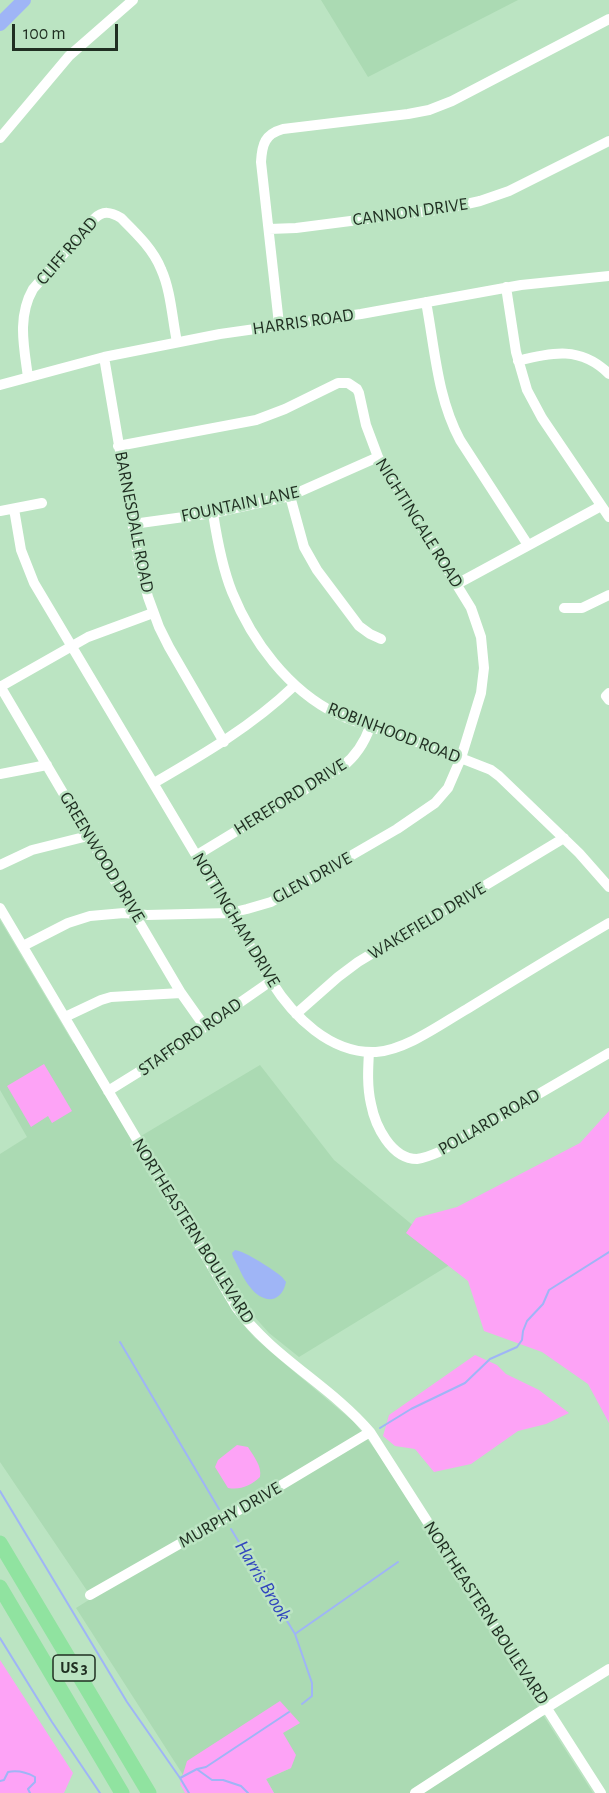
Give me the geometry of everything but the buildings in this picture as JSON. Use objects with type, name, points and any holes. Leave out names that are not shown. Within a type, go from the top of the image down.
[{"type":"highway","name":"US 3","points":[[0,1543],[149,1793]]},
{"type":"highway","name":"US 3","points":[[0,1587],[123,1793]]},
{"type":"street","points":[[0,138],[69,56],[132,0]]},
{"type":"street","points":[[279,324],[261,162],[267,138],[283,129],[429,110],[609,19]]},
{"type":"street","name":"CANNON DRIVE","points":[[269,229],[296,228],[460,207],[509,192],[609,141]]},
{"type":"street","name":"CLIFF ROAD","points":[[28,377],[23,329],[24,312],[29,297],[33,289],[94,219],[104,212],[116,214],[121,218],[149,248],[160,266],[177,342]]},
{"type":"street","name":"HARRIS ROAD","points":[[0,385],[104,357],[177,342],[279,324],[361,314],[506,287],[609,276]]},
{"type":"street","points":[[506,287],[518,361],[527,390],[542,418],[609,518]]},
{"type":"street","points":[[426,302],[440,388],[453,427],[528,545]]},
{"type":"street","points":[[518,361],[550,353],[567,353],[590,360],[609,374]]},
{"type":"street","name":"BARNESDALE ROAD","points":[[104,357],[143,582],[153,613],[169,647],[224,742]]},
{"type":"street","name":"NIGHTINGALE ROAD","points":[[118,446],[256,420],[285,409],[333,385],[343,382],[353,386],[359,393],[366,425],[378,457],[457,584],[478,623],[482,637],[484,668],[482,693],[461,758]]},
{"type":"street","name":"FOUNTAIN LANE","points":[[133,524],[213,513],[290,496],[378,457]]},
{"type":"street","points":[[290,496],[296,510],[304,547],[317,570],[359,626],[381,639]]},
{"type":"street","points":[[0,511],[42,503]]},
{"type":"street","points":[[457,584],[601,506]]},
{"type":"street","name":"NOTTINGHAM DRIVE","points":[[14,509],[18,539],[28,569],[71,647],[281,998],[312,1029],[334,1042],[358,1050],[369,1052],[395,1048],[418,1037],[609,923]]},
{"type":"street","name":"ROBINHOOD ROAD","points":[[213,513],[232,593],[262,646],[278,669],[294,686],[327,708],[370,727],[461,758],[500,776],[564,838],[609,887]]},
{"type":"street","points":[[564,608],[582,608],[609,595]]},
{"type":"street","points":[[0,687],[102,631],[153,613]]},
{"type":"street","points":[[154,783],[224,742],[251,723],[294,686]]},
{"type":"street","name":"GREENWOOD DRIVE","points":[[0,687],[181,993],[205,1027]]},
{"type":"street","name":"HEREFORD DRIVE","points":[[197,855],[342,767],[359,751],[370,727]]},
{"type":"street","name":"GLEN DRIVE","points":[[23,946],[79,918],[117,913],[147,915],[230,913],[259,906],[281,897],[368,847],[435,803],[448,788],[461,758]]},
{"type":"street","points":[[0,774],[47,765]]},
{"type":"street","points":[[0,865],[32,850],[88,836]]},
{"type":"street","name":"WAKEFIELD DRIVE","points":[[296,1014],[358,962],[564,838]]},
{"type":"street","name":"NORTHEASTERN BOULEVARD","points":[[0,908],[223,1286],[246,1320],[266,1342],[346,1408],[370,1432],[601,1793]]},
{"type":"street","name":"STAFFORD ROAD","points":[[108,1091],[150,1065],[271,981]]},
{"type":"street","points":[[65,1017],[111,997],[181,993]]},
{"type":"street","name":"POLLARD ROAD","points":[[369,1052],[370,1097],[377,1123],[395,1149],[405,1156],[418,1159],[439,1152],[609,1053]]},
{"type":"street","name":"MURPHY DRIVE","points":[[90,1595],[370,1432]]},
{"type":"street","points":[[415,1793],[609,1669]]},
{"type":"shaded area","points":[[321,0],[518,0],[368,77]]},
{"type":"shaded area","points":[[0,920],[73,1043],[71,1044],[74,1043],[224,1297],[254,1337],[354,1422],[378,1453],[593,1793],[274,1793],[266,1779],[291,1768],[185,1778],[76,1608],[92,1598],[0,1462],[0,1154],[27,1137],[0,1090]]},
{"type":"shaded area","points":[[44,1064],[72,1111],[52,1123],[48,1116],[31,1127],[7,1086]]},
{"type":"shaded area","points":[[260,1065],[334,1160],[456,1261],[299,1357],[269,1333],[244,1305],[141,1136]]},
{"type":"shaded area","points":[[609,1111],[609,1423],[588,1384],[542,1352],[484,1331],[468,1281],[406,1233],[416,1218],[457,1207],[580,1143]]},
{"type":"shaded area","points":[[475,1355],[539,1390],[569,1413],[546,1424],[518,1431],[471,1464],[434,1472],[415,1449],[395,1446],[383,1436],[389,1415]]},
{"type":"shaded area","points":[[237,1445],[248,1447],[259,1465],[260,1477],[245,1487],[228,1488],[215,1467],[218,1460]]},
{"type":"shaded area","points":[[0,1660],[73,1773],[64,1793],[0,1793]]},
{"type":"shaded area","points":[[280,1701],[300,1723],[283,1733],[296,1755],[291,1768],[266,1779],[274,1793],[185,1793],[180,1784],[187,1761]]},
{"type":"water","points":[[235,1250],[252,1257],[282,1277],[286,1282],[280,1295],[276,1298],[265,1299],[255,1292],[245,1280],[233,1257],[232,1253]]},
{"type":"waterway","points":[[0,24],[24,0]]},
{"type":"waterway","name":"Harris Brook","points":[[380,1428],[411,1409],[465,1383],[490,1359],[517,1347],[522,1340],[527,1321],[543,1304],[549,1290],[609,1252]]},
{"type":"waterway","points":[[120,1342],[219,1509]]},
{"type":"waterway","points":[[0,1491],[127,1702],[180,1778]]},
{"type":"waterway","name":"Harris Brook","points":[[231,1529],[295,1634],[312,1683],[312,1696],[302,1704]]},
{"type":"waterway","points":[[295,1634],[398,1562]]},
{"type":"waterway","points":[[0,1638],[52,1722],[100,1793]]},
{"type":"waterway","points":[[189,1793],[180,1778],[206,1767],[289,1712]]},
{"type":"waterway","points":[[198,1770],[212,1780],[223,1780],[241,1786],[248,1793]]},
{"type":"waterway","points":[[0,1781],[4,1780],[8,1772],[19,1771],[28,1774],[35,1777],[35,1782],[28,1789],[30,1793]]}]
